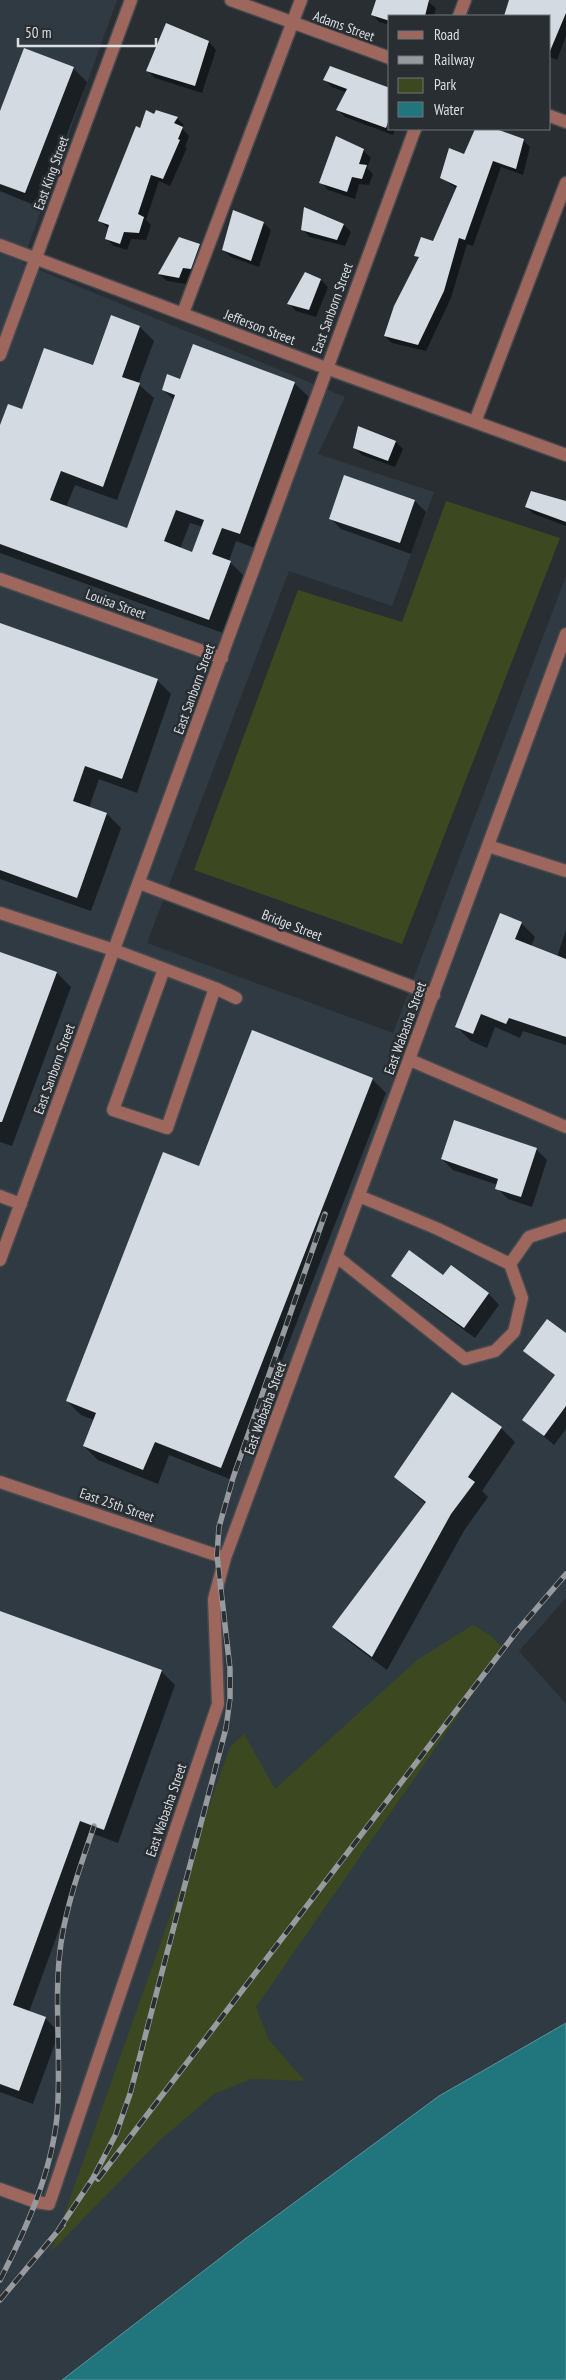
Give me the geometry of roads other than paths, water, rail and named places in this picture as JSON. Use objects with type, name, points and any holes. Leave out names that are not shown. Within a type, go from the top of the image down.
[{"type":"street","name":"East King Street","points":[[0,356],[131,0]]},
{"type":"street","name":"Adams Street","points":[[231,0],[388,57]]},
{"type":"street","points":[[182,313],[291,22],[301,0]]},
{"type":"street","points":[[459,15],[465,0]]},
{"type":"street","points":[[551,116],[566,122]]},
{"type":"street","name":"East Sanborn Street","points":[[1,1253],[21,1204],[415,130]]},
{"type":"street","points":[[475,422],[566,183]]},
{"type":"street","name":"Jefferson Street","points":[[0,245],[326,368],[566,455]]},
{"type":"street","name":"Louisa Street","points":[[0,579],[222,658]]},
{"type":"street","name":"East Wabasha Street","points":[[0,2189],[36,2202],[49,2204],[218,1704],[214,1598],[225,1558],[566,634]]},
{"type":"street","points":[[488,846],[566,871]]},
{"type":"street","name":"Bridge Street","points":[[139,883],[434,995]]},
{"type":"street","points":[[0,913],[114,950],[215,988],[236,998]]},
{"type":"street","points":[[164,969],[113,1110],[167,1128],[215,988]]},
{"type":"street","points":[[410,1060],[566,1128]]},
{"type":"street","points":[[0,1196],[21,1204]]},
{"type":"street","points":[[337,1257],[465,1359],[495,1351],[514,1332],[522,1298],[510,1264],[438,1229],[359,1196]]},
{"type":"street","points":[[510,1264],[529,1237],[566,1225]]},
{"type":"street","name":"East 25th Street","points":[[0,1482],[225,1558]]},
{"type":"water","points":[[566,2023],[566,2380],[62,2380],[245,2239],[439,2096]]},
{"type":"railway","points":[[59,2229],[93,2178],[116,2134],[130,2094],[226,1728],[230,1698],[230,1669],[217,1555],[219,1527],[233,1478],[325,1214]]},
{"type":"railway","points":[[98,2179],[517,1631],[566,1574]]},
{"type":"railway","points":[[0,2280],[36,2201],[54,2138],[59,2073],[58,1986],[61,1943],[79,1869],[94,1826]]},
{"type":"railway","points":[[0,2300],[63,2225]]}]
